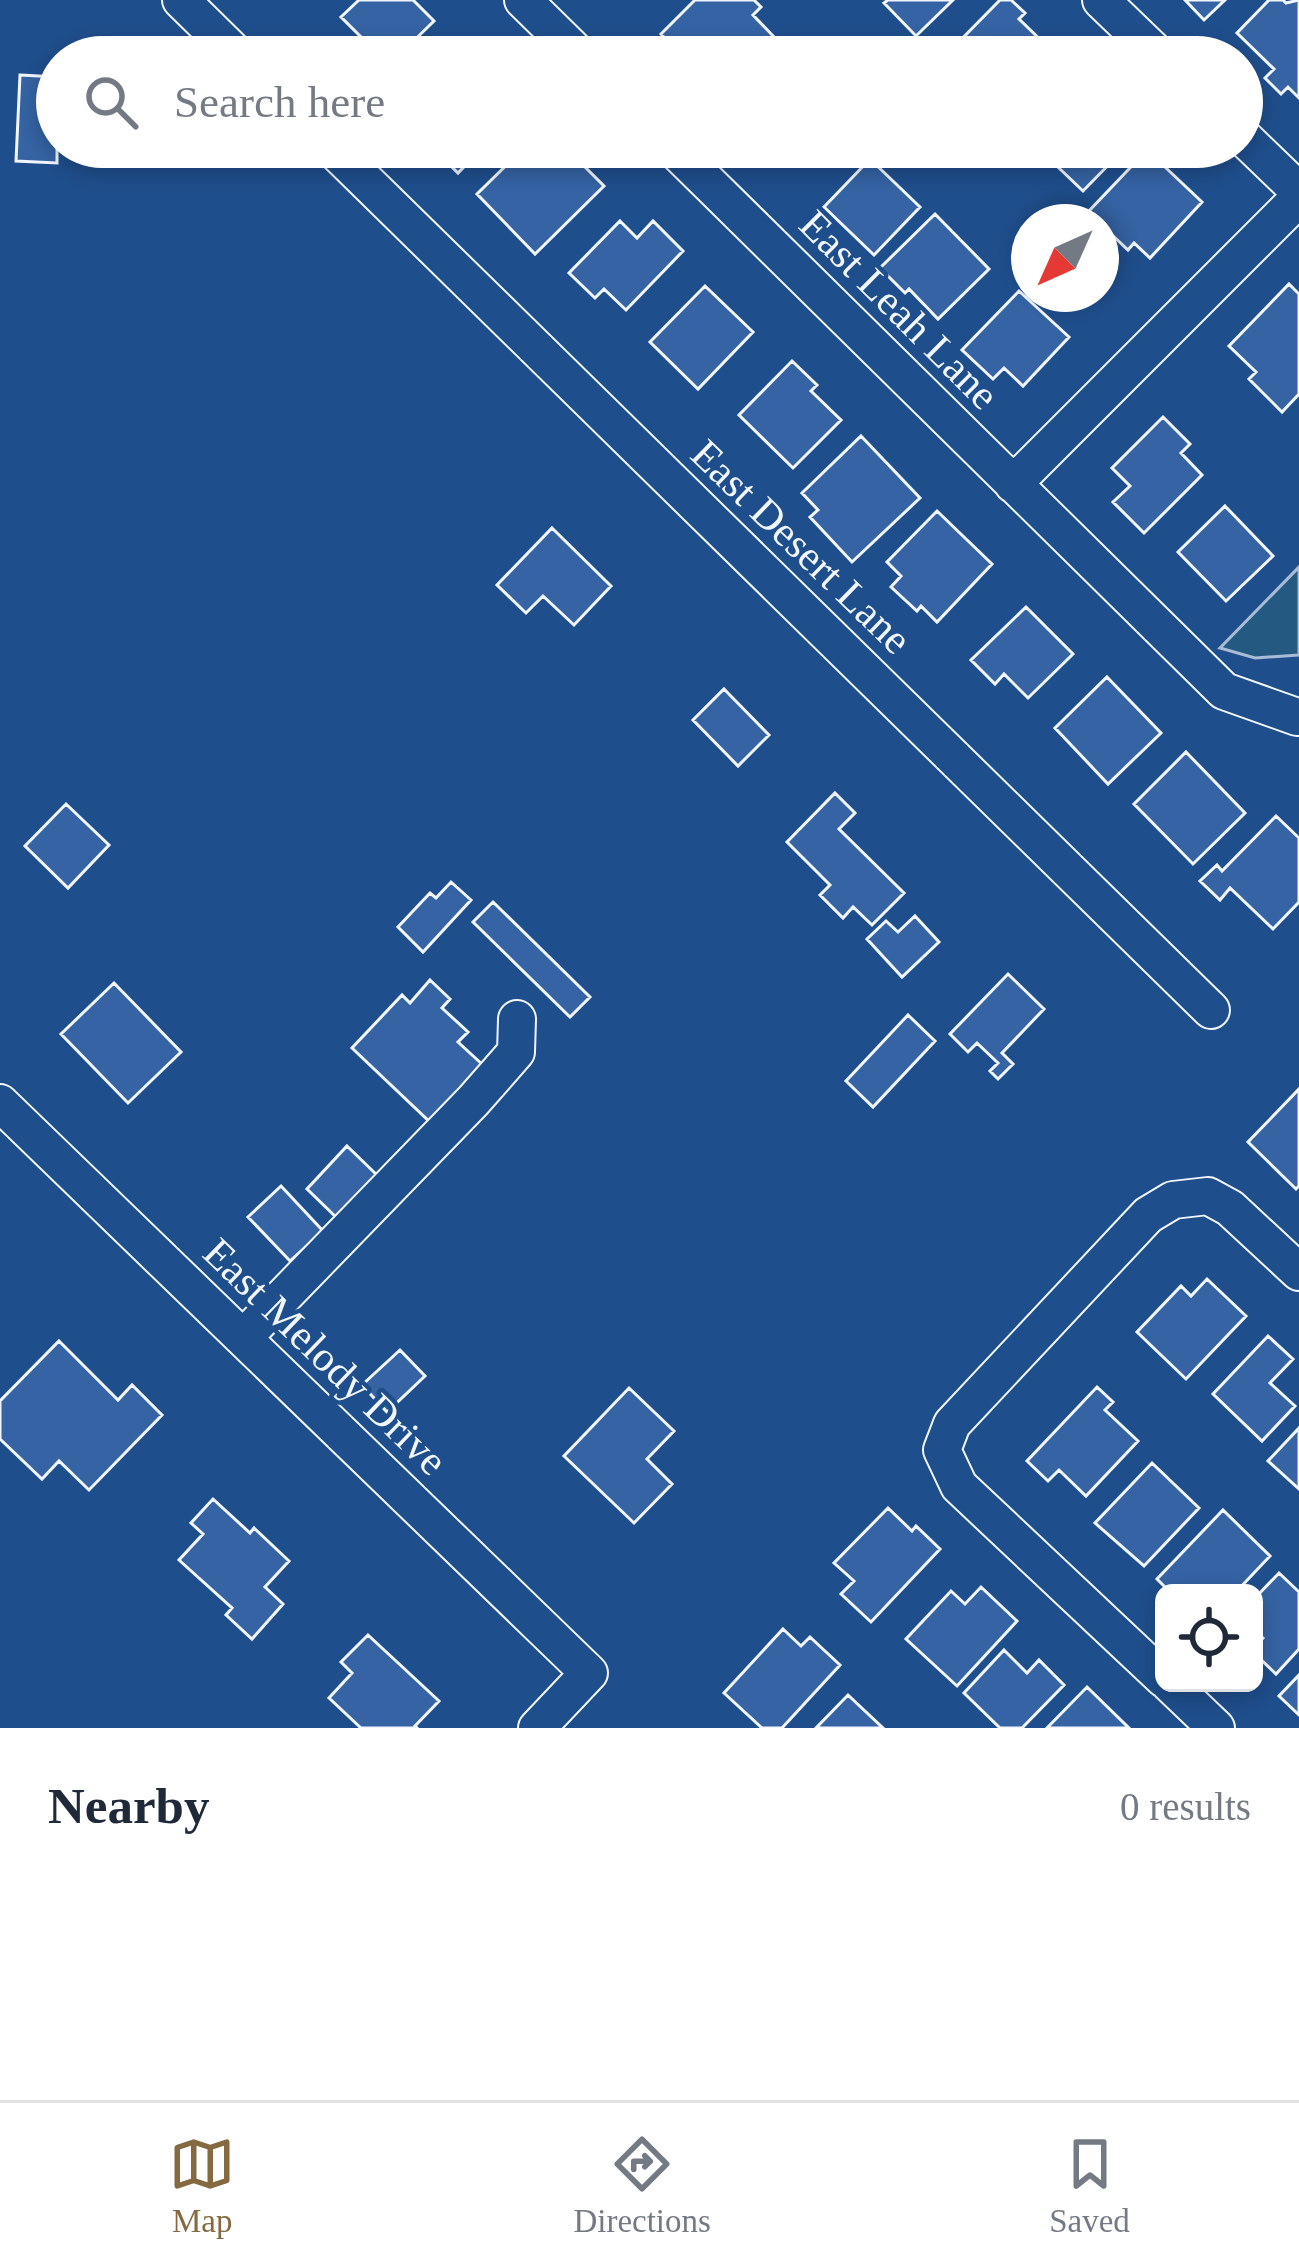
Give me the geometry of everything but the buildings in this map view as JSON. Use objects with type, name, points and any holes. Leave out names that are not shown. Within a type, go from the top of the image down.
[{"type":"street","points":[[181,0],[218,36]]},
{"type":"street","points":[[523,0],[560,36]]},
{"type":"street","points":[[1101,0],[1138,36]]},
{"type":"street","points":[[1013,484],[1299,194],[1263,157]]},
{"type":"street","name":"East Desert Lane","points":[[352,168],[1211,1010]]},
{"type":"street","name":"East Leah Lane","points":[[693,168],[1224,691],[1297,717]]},
{"type":"street","points":[[243,1338],[516,1052],[517,1019]]},
{"type":"street","name":"East Melody Drive","points":[[0,1103],[589,1673],[537,1728]]},
{"type":"street","points":[[1155,1671],[959,1486],[943,1450],[952,1424],[1148,1215],[1173,1200],[1208,1196],[1230,1208],[1299,1272]]},
{"type":"street","points":[[1178,1692],[1216,1728]]},
{"type":"shaded area","points":[[1299,567],[1299,655],[1255,658],[1220,648]]}]
